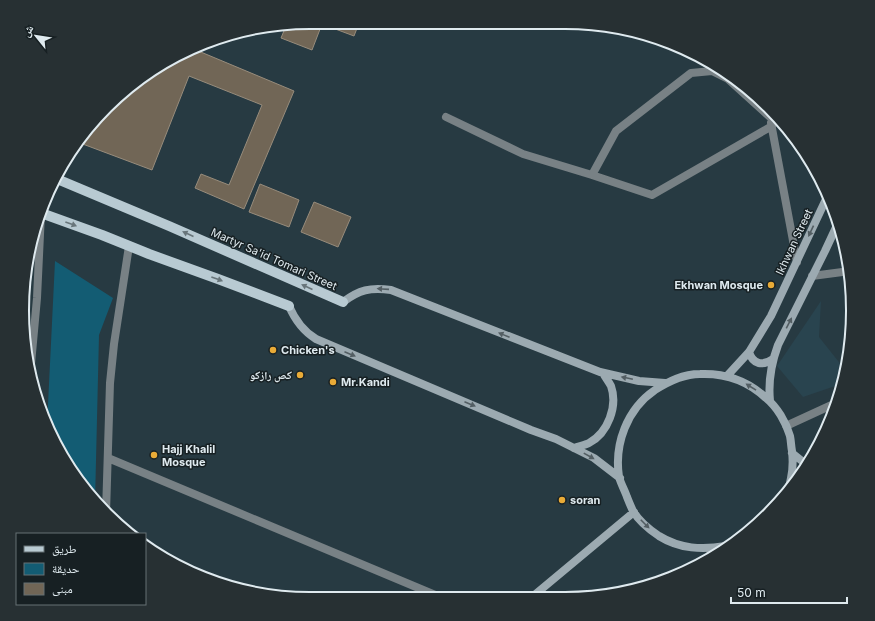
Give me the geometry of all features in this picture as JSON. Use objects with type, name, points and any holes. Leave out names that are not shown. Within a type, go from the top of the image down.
[{"type":"main road","name":"Martyr Sa'id Tomari Street","points":[[61,181],[170,226],[343,302],[361,291],[371,289],[391,290],[603,373],[639,381],[665,383]]},
{"type":"main road","name":"Ikhwan Street","points":[[727,376],[749,352],[771,316],[825,202]]},
{"type":"main road","points":[[46,215],[289,306],[302,329],[316,340],[556,439],[594,458],[620,478]]},
{"type":"main road","points":[[770,401],[769,380],[773,359],[784,332],[834,230]]},
{"type":"main road","points":[[749,352],[750,357],[757,363],[763,364],[773,359]]},
{"type":"main road","points":[[574,448],[590,443],[602,432],[610,419],[613,403],[611,387],[603,373]]},
{"type":"main road","points":[[708,552],[675,544],[659,536],[645,526],[634,512],[620,478],[618,456],[622,434],[632,413],[647,396],[665,383],[680,377],[695,374],[711,373],[727,376],[750,385],[770,401],[786,426],[790,435],[793,462],[792,476]]},
{"type":"main road","points":[[792,453],[802,461]]},
{"type":"main road","points":[[538,592],[634,512]]},
{"type":"street","points":[[592,176],[616,131],[691,73],[713,72]]},
{"type":"street","points":[[446,117],[523,154],[652,195],[772,126]]},
{"type":"street","points":[[770,118],[797,262]]},
{"type":"street","points":[[32,353],[37,298],[40,234]]},
{"type":"street","points":[[106,504],[110,383],[129,246]]},
{"type":"street","points":[[812,276],[844,272]]},
{"type":"street","points":[[786,426],[829,406]]},
{"type":"street","points":[[108,458],[426,592]]},
{"type":"shaded area","points":[[821,301],[819,337],[841,365],[835,386],[803,397],[777,366]]},
{"type":"green space","points":[[55,261],[113,298],[99,335],[95,492],[76,467],[58,435],[48,411]]},
{"type":"building","points":[[320,29],[312,50],[281,38],[284,30]]},
{"type":"building","points":[[335,29],[357,29],[354,36]]},
{"type":"building","points":[[200,52],[294,91],[244,209],[195,188],[201,174],[229,185],[262,105],[189,76],[152,170],[83,144],[111,111],[139,87],[154,76],[186,58]]},
{"type":"building","points":[[260,184],[299,200],[289,227],[249,212]]},
{"type":"building","points":[[314,202],[351,217],[338,247],[301,232]]},
{"type":"place","name":"Ekhwan Mosque","points":[[771,285]]},
{"type":"place","name":"Chicken's","points":[[273,350]]},
{"type":"place","name":"كص رازكو","points":[[300,375]]},
{"type":"place","name":"Mr.Kandi","points":[[333,382]]},
{"type":"place","name":"Hajj Khalil Mosque","points":[[154,455]]},
{"type":"place","name":"soran","points":[[562,500]]}]
